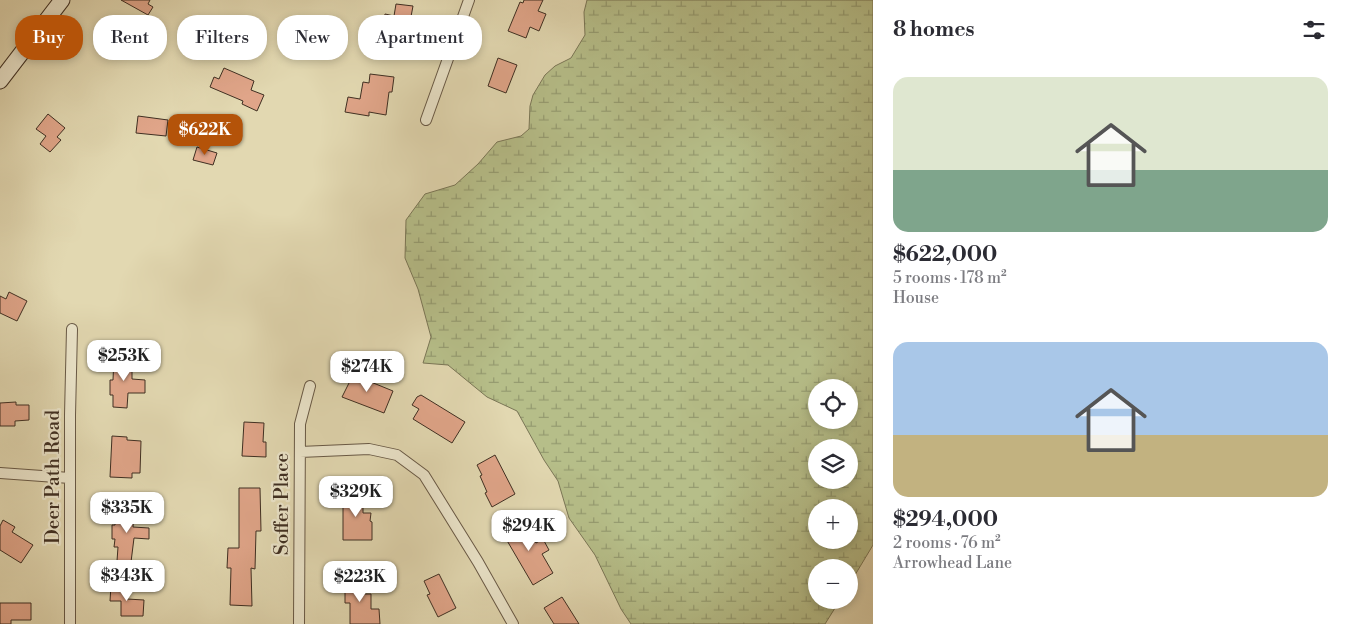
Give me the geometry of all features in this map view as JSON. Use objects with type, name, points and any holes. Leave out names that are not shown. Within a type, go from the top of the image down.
[{"type":"street","points":[[0,81],[62,0]]},
{"type":"street","points":[[426,120],[469,0]]},
{"type":"street","name":"Deer Path Road","points":[[70,624],[72,329]]},
{"type":"street","name":"Soffer Place","points":[[299,624],[300,424],[310,386]]},
{"type":"street","points":[[300,452],[370,449],[397,455],[424,475],[478,562],[513,624]]},
{"type":"street","points":[[0,473],[70,478]]},
{"type":"green space","points":[[587,0],[873,0],[873,545],[858,570],[858,559],[808,559],[808,609],[834,609],[825,624],[631,624],[621,609],[595,555],[569,518],[558,481],[517,411],[487,397],[448,365],[423,363],[431,337],[418,289],[405,258],[406,220],[425,194],[455,185],[478,164],[497,142],[521,136],[529,129],[530,106],[533,95],[545,75],[555,66],[571,58],[585,35],[584,12]]},
{"type":"building","points":[[121,0],[150,0],[148,4],[153,7],[148,15]]},
{"type":"building","points":[[524,0],[543,0],[538,11],[546,14],[539,31],[530,27],[526,38],[508,31],[520,2],[523,3]]},
{"type":"building","points":[[396,4],[413,6],[411,15],[394,15]]},
{"type":"building","points":[[498,58],[517,65],[506,93],[488,86]]},
{"type":"building","points":[[224,68],[254,81],[251,90],[264,95],[257,111],[242,104],[243,101],[210,87],[214,77],[219,79]]},
{"type":"building","points":[[370,74],[394,77],[392,92],[389,92],[386,115],[369,112],[369,116],[345,112],[348,97],[360,99],[363,82],[369,83]]},
{"type":"building","points":[[48,114],[65,128],[57,137],[61,140],[50,152],[40,144],[46,136],[36,129]]},
{"type":"building","points":[[138,116],[168,120],[166,136],[136,133]]},
{"type":"building","points":[[197,147],[217,153],[213,165],[193,160]]},
{"type":"building","points":[[9,292],[27,301],[17,321],[0,313],[0,296],[6,299]]},
{"type":"building","points":[[114,357],[132,357],[132,379],[145,380],[145,393],[128,393],[127,408],[113,407],[113,395],[110,395],[110,380],[113,380]]},
{"type":"building","points":[[355,371],[368,376],[366,380],[393,391],[384,413],[342,397]]},
{"type":"building","points":[[421,395],[465,422],[452,443],[413,419],[419,409],[412,405],[417,397]]},
{"type":"building","points":[[16,402],[16,405],[29,405],[29,420],[15,421],[15,426],[0,426],[0,403]]},
{"type":"building","points":[[244,422],[264,423],[263,442],[266,442],[266,457],[242,456]]},
{"type":"building","points":[[112,436],[127,437],[127,440],[141,441],[140,473],[132,473],[132,478],[110,477]]},
{"type":"building","points":[[495,455],[515,494],[492,507],[485,493],[487,492],[477,465]]},
{"type":"building","points":[[239,488],[260,488],[261,531],[256,531],[255,569],[251,568],[252,606],[230,605],[231,568],[227,568],[228,548],[239,548]]},
{"type":"building","points":[[347,489],[363,490],[363,513],[371,513],[372,540],[343,540],[343,506],[347,506]]},
{"type":"building","points":[[116,508],[134,509],[133,527],[149,528],[149,539],[134,538],[131,562],[117,561],[118,547],[114,547],[115,539],[112,539],[112,525],[115,525]]},
{"type":"building","points":[[3,520],[15,527],[12,532],[33,545],[21,563],[0,550],[0,526]]},
{"type":"building","points":[[522,520],[536,543],[543,539],[549,550],[542,554],[553,573],[533,585],[502,532]]},
{"type":"building","points":[[439,574],[456,608],[438,617],[427,595],[430,594],[424,581]]},
{"type":"building","points":[[363,577],[363,594],[371,594],[371,609],[379,609],[380,624],[350,624],[350,603],[345,603],[345,578]]},
{"type":"building","points":[[111,585],[127,585],[127,599],[144,600],[143,616],[121,616],[121,601],[110,601]]},
{"type":"building","points":[[562,597],[579,624],[554,624],[544,608]]},
{"type":"building","points":[[0,603],[31,603],[31,620],[11,620],[11,624],[0,624]]}]
